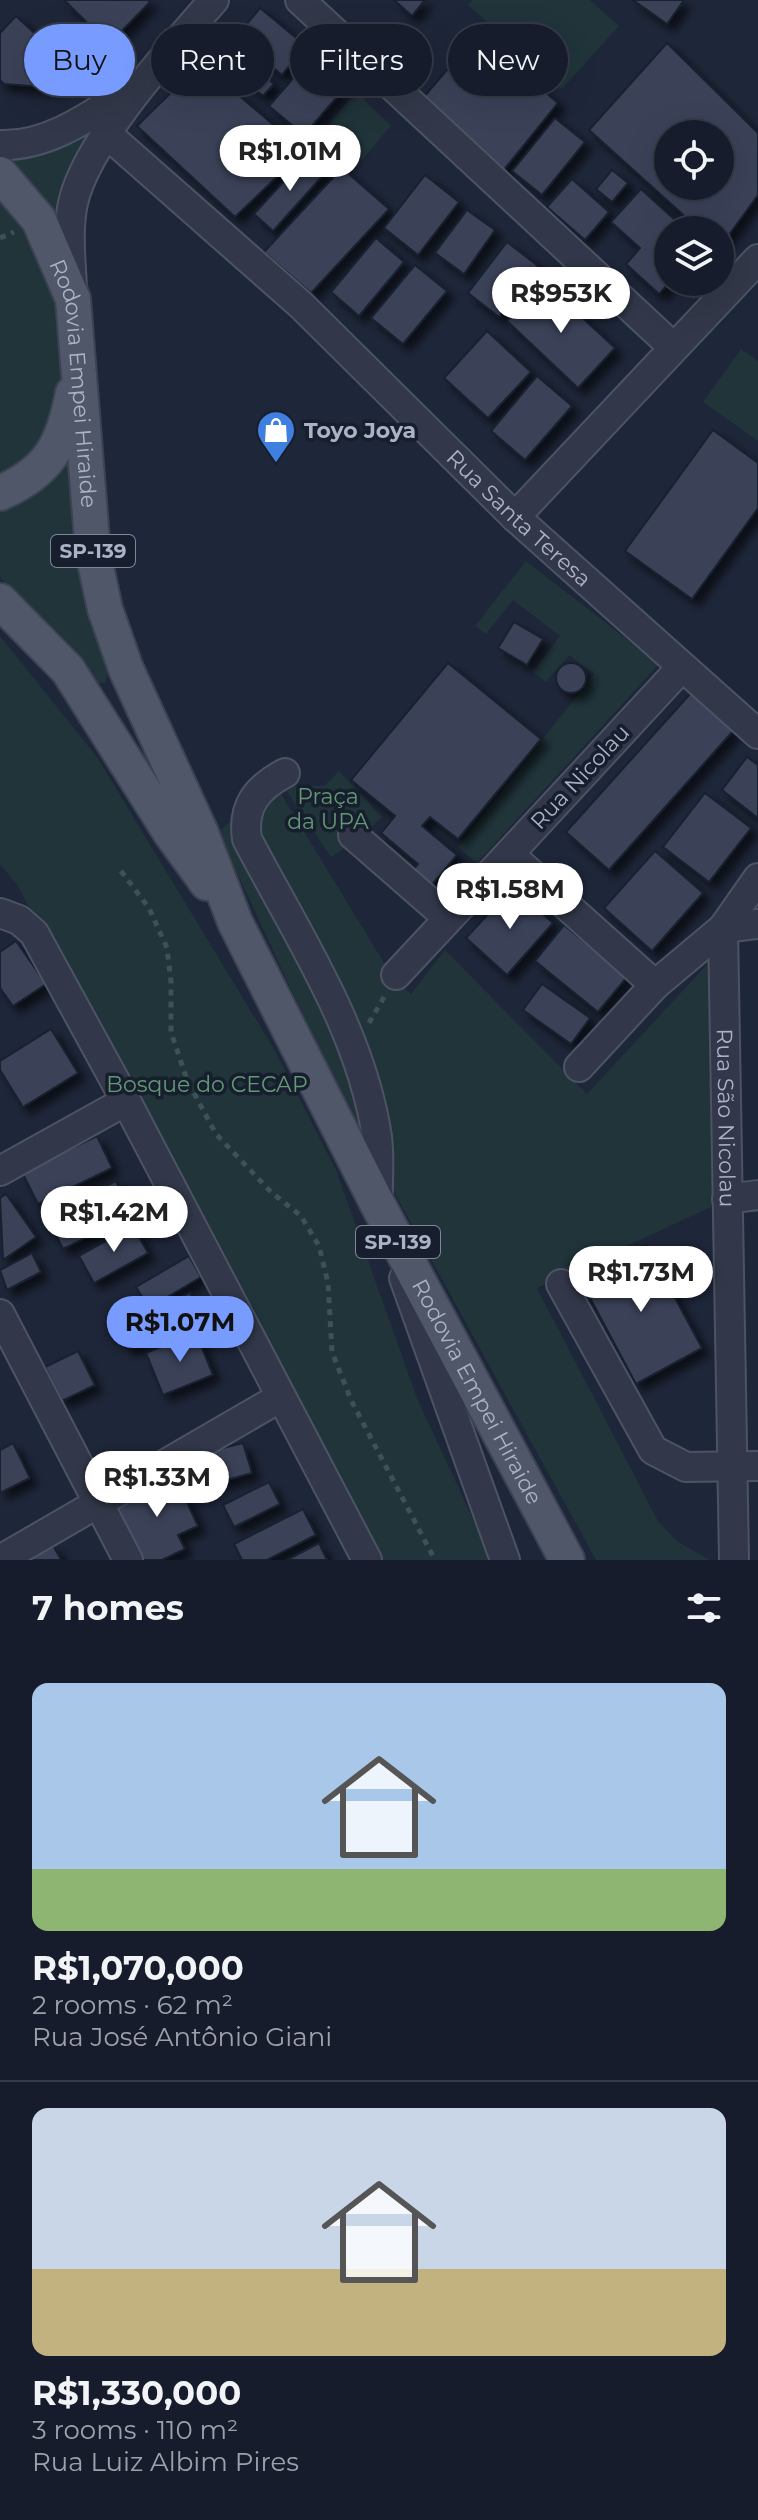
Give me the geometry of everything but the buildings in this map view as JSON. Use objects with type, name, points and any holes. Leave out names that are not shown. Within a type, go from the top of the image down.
[{"type":"main road","name":"Rodovia Empei Hiraide","points":[[0,174],[39,220],[73,299],[93,553],[105,609],[126,669],[201,833],[235,922],[378,1205],[567,1560]]},
{"type":"main road","points":[[0,493],[37,473],[51,459],[72,397],[78,345]]},
{"type":"main road","name":"Rodovia Empei Hiraide","points":[[0,601],[68,670],[170,832],[235,922]]},
{"type":"street","points":[[73,299],[70,225],[79,183],[143,82],[214,0]]},
{"type":"street","points":[[300,0],[673,347]]},
{"type":"street","points":[[0,145],[25,144],[47,137],[85,119],[143,82]]},
{"type":"street","name":"Rua Santa Teresa","points":[[108,135],[301,305],[515,517],[758,734]]},
{"type":"street","points":[[515,517],[673,347],[748,291],[758,259]]},
{"type":"street","name":"Rua Nicolau","points":[[396,975],[682,667]]},
{"type":"street","points":[[285,773],[256,794],[244,820],[247,839],[345,1030],[367,1095],[377,1139],[378,1205],[505,1560]]},
{"type":"street","points":[[353,835],[447,917]]},
{"type":"street","points":[[509,854],[655,985]]},
{"type":"street","points":[[579,1067],[655,985],[723,928],[758,878]]},
{"type":"street","points":[[0,913],[19,920],[34,933],[126,1101],[367,1560]]},
{"type":"street","points":[[723,928],[758,924]]},
{"type":"street","name":"Rua São Nicolau","points":[[723,928],[727,1199],[746,1468],[734,1560]]},
{"type":"street","points":[[0,1171],[126,1101]]},
{"type":"street","points":[[727,1199],[758,1195]]},
{"type":"street","points":[[561,1284],[653,1450],[686,1467],[746,1468]]},
{"type":"street","points":[[0,1314],[128,1560]]},
{"type":"street","points":[[0,1560],[281,1397]]},
{"type":"path","points":[[121,871],[149,908],[167,948],[171,1032],[187,1080],[216,1134],[271,1192],[301,1216],[319,1246],[328,1283],[332,1352],[351,1400],[435,1560]]},
{"type":"green space","points":[[472,0],[590,0],[619,26],[568,82],[568,24],[489,24],[468,5]]},
{"type":"green space","points":[[353,96],[360,96],[391,126],[351,172],[314,141]]},
{"type":"green space","points":[[118,105],[64,249],[24,175],[3,155]]},
{"type":"green space","points":[[0,200],[50,275],[60,301],[64,340],[60,385],[48,428],[27,460],[0,475]]},
{"type":"green space","points":[[741,349],[758,361],[758,441],[703,402]]},
{"type":"green space","points":[[72,457],[109,669],[105,683],[92,684],[0,577],[0,512],[40,489]]},
{"type":"green space","points":[[526,561],[659,664],[477,863],[458,847],[594,674],[569,655],[546,682],[532,672],[560,636],[513,600],[486,634],[475,626]]},
{"type":"green space","name":"Bosque do CECAP","points":[[0,636],[97,757],[275,1051],[336,1170],[417,1398],[492,1560],[373,1560],[17,885],[0,864]]},
{"type":"green space","name":"Praça da UPA","points":[[339,771],[382,817],[364,834],[342,827],[339,835],[344,849],[331,857],[283,786],[324,786]]},
{"type":"green space","points":[[275,784],[392,976],[411,994],[445,950],[587,1094],[714,957],[713,1206],[537,1288],[658,1521],[678,1542],[710,1560],[596,1560],[337,1088],[218,832]]},
{"type":"place","name":"Toyo Joya","points":[[276,464]]}]
